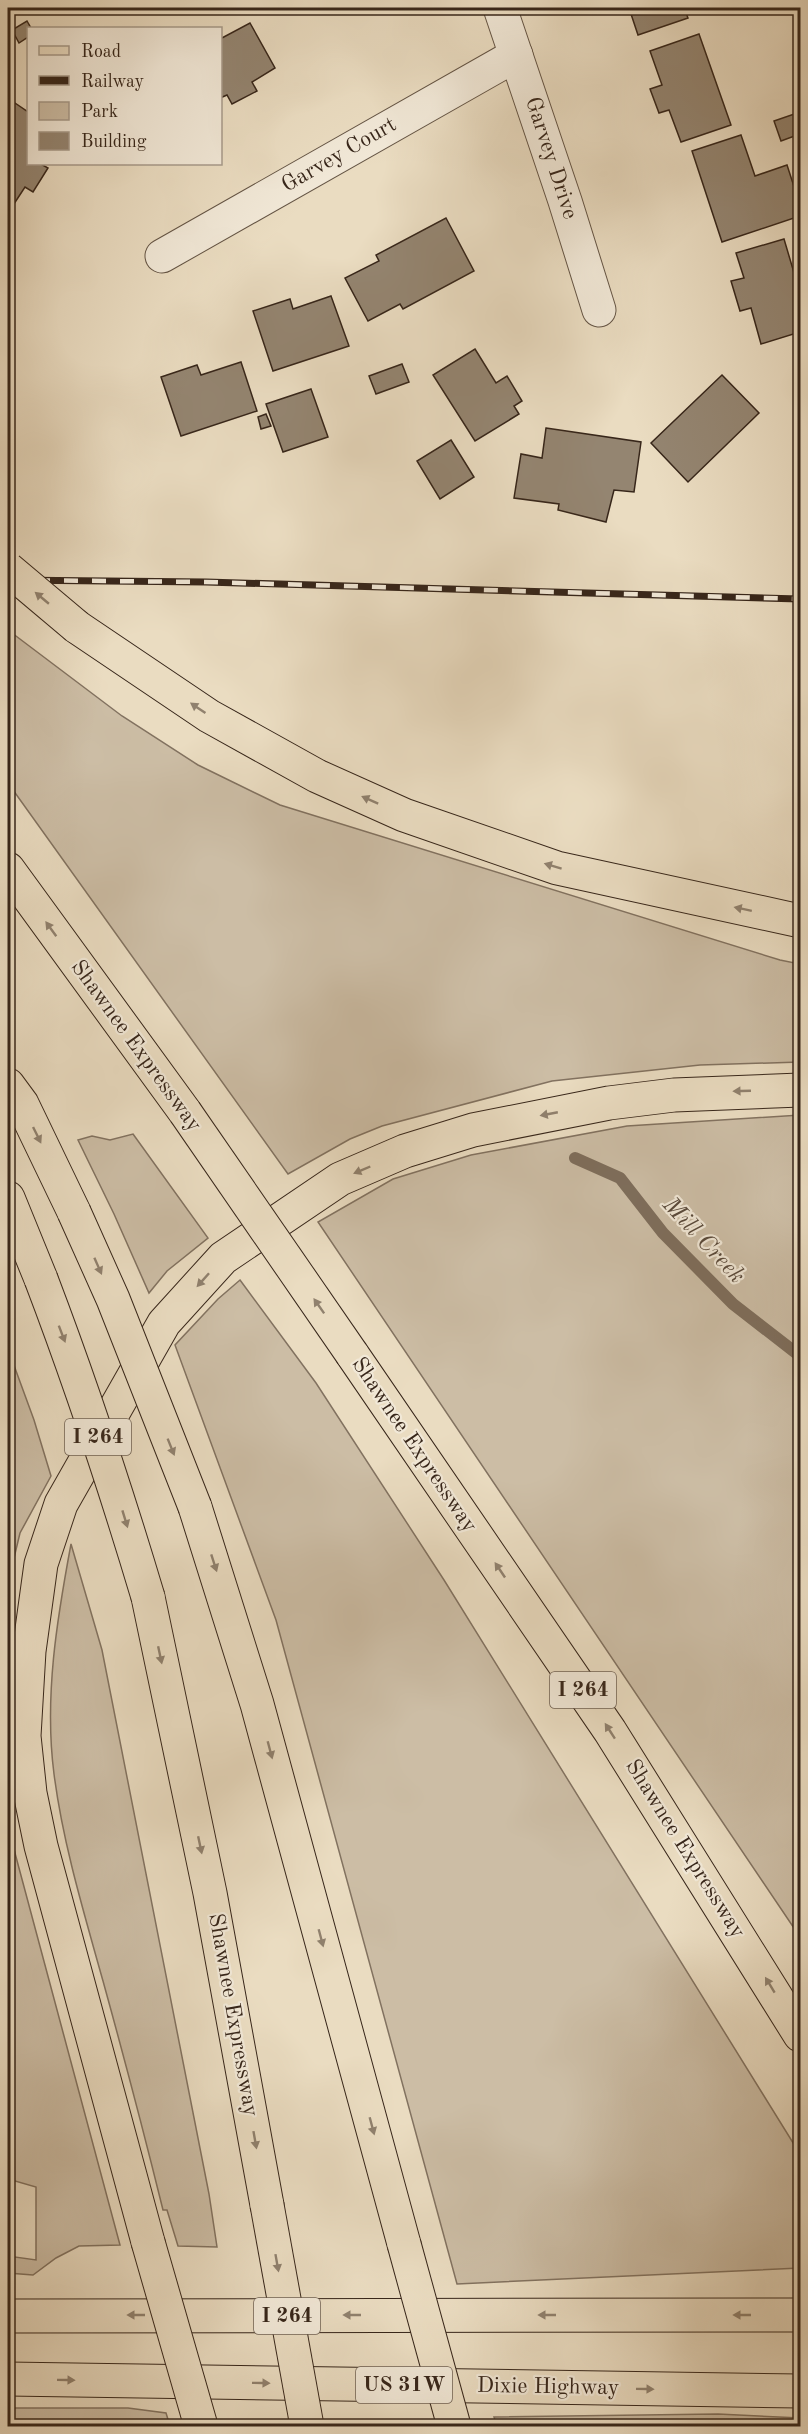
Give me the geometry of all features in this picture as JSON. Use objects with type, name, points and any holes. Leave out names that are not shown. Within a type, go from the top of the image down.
[{"type":"main road","points":[[8,569],[77,627],[209,716],[317,776],[404,815],[557,868],[801,921]]},
{"type":"main road","name":"Shawnee Expressway","points":[[8,868],[185,1112],[610,1731],[801,2035]]},
{"type":"main road","points":[[8,1085],[22,1104],[113,1299],[195,1507],[257,1704],[454,2427]]},
{"type":"main road","points":[[201,2427],[148,2242],[41,1846],[30,1792],[24,1736],[28,1651],[41,1564],[61,1504],[164,1323],[224,1258],[340,1179],[405,1151],[473,1130],[541,1115],[609,1102],[674,1095],[801,1090]]},
{"type":"main road","name":"Shawnee Expressway","points":[[8,1198],[67,1348],[112,1475],[148,1597],[210,1893],[307,2427]]},
{"type":"main road","points":[[8,2316],[801,2315]]},
{"type":"main road","name":"Dixie Highway","points":[[8,2379],[801,2391]]},
{"type":"street","name":"Garvey Drive","points":[[500,8],[565,201],[598,310]]},
{"type":"street","name":"Garvey Court","points":[[162,256],[516,55]]},
{"type":"green space","points":[[8,630],[122,716],[198,765],[280,805],[780,960],[800,964],[800,1062],[700,1065],[552,1081],[382,1126],[350,1139],[288,1174],[8,783]]},
{"type":"green space","points":[[800,1115],[800,1937],[318,1222],[393,1179],[471,1155],[627,1126]]},
{"type":"green space","points":[[133,1134],[208,1238],[167,1271],[149,1293],[78,1140],[92,1136],[110,1140]]},
{"type":"green space","points":[[240,1280],[316,1383],[444,1580],[800,2154],[800,2268],[457,2284],[276,1620],[175,1345],[218,1299]]},
{"type":"green space","points":[[8,1349],[34,1420],[51,1476],[20,1533],[8,1583]]},
{"type":"green space","points":[[71,1544],[102,1650],[209,2194],[217,2247],[178,2246],[167,2210],[163,2210],[63,1826],[54,1774],[50,1716],[57,1629]]},
{"type":"green space","points":[[8,1827],[120,2245],[79,2246],[56,2258],[33,2275],[8,2273],[8,2256],[36,2260],[36,2187],[8,2179]]},
{"type":"green space","points":[[8,2408],[128,2408],[166,2413],[170,2426],[8,2426]]},
{"type":"green space","points":[[718,2414],[800,2418],[800,2426],[497,2426],[494,2417]]},
{"type":"building","points":[[629,8],[684,8],[688,18],[638,35]]},
{"type":"building","points":[[27,21],[30,27],[27,27],[27,38],[19,43],[12,30]]},
{"type":"building","points":[[250,23],[275,68],[252,82],[257,91],[232,104],[227,95],[222,97],[222,38]]},
{"type":"building","points":[[699,34],[731,125],[681,142],[669,110],[659,113],[650,89],[662,85],[650,51]]},
{"type":"building","points":[[15,103],[27,111],[27,165],[43,165],[48,168],[33,192],[25,187],[10,210],[8,208],[8,115]]},
{"type":"building","points":[[800,112],[800,134],[781,141],[774,121]]},
{"type":"building","points":[[741,135],[755,176],[787,165],[800,205],[800,216],[722,242],[692,151]]},
{"type":"building","points":[[446,218],[474,271],[403,309],[400,304],[368,321],[345,278],[379,261],[376,255]]},
{"type":"building","points":[[784,239],[800,293],[800,332],[761,344],[751,308],[740,311],[731,281],[744,278],[736,253]]},
{"type":"building","points":[[331,296],[349,346],[273,371],[253,311],[290,299],[293,309]]},
{"type":"building","points":[[475,349],[496,383],[507,376],[522,401],[514,406],[519,414],[475,441],[433,375]]},
{"type":"building","points":[[241,362],[257,411],[181,436],[161,377],[197,365],[201,375]]},
{"type":"building","points":[[402,364],[409,382],[376,394],[369,376]]},
{"type":"building","points":[[722,375],[759,413],[688,482],[651,443]]},
{"type":"building","points":[[311,389],[328,437],[283,452],[266,404]]},
{"type":"building","points":[[266,414],[271,426],[261,429],[258,417]]},
{"type":"building","points":[[546,428],[641,442],[634,492],[614,490],[606,522],[558,510],[559,504],[514,498],[521,454],[542,458]]},
{"type":"building","points":[[451,440],[474,477],[440,499],[417,461]]},
{"type":"waterway","name":"Mill Creek","points":[[575,1158],[620,1178],[663,1233],[733,1304],[800,1356]]},
{"type":"railway","points":[[8,580],[206,582],[800,599]]}]
